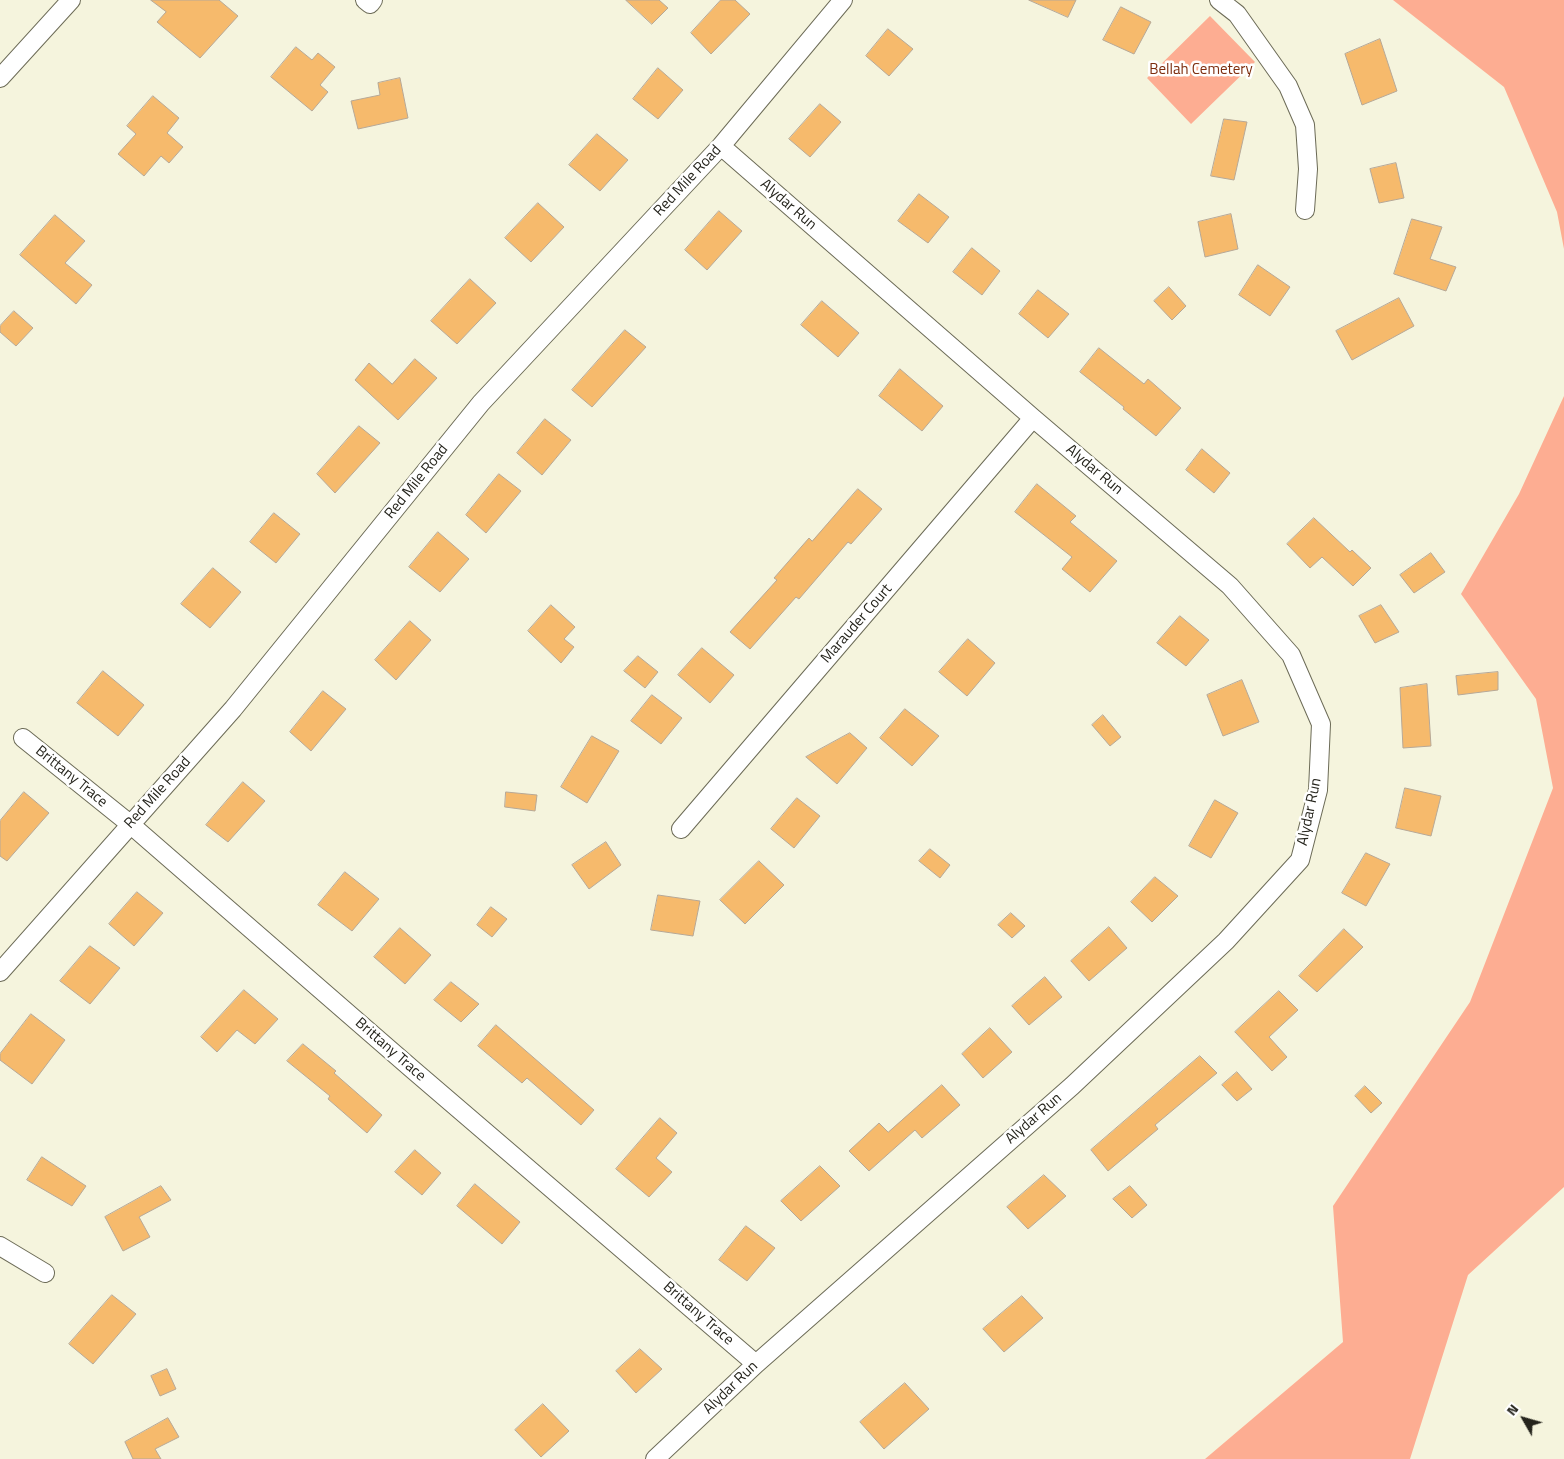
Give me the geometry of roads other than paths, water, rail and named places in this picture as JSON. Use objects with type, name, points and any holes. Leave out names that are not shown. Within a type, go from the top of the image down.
[{"type":"street","points":[[0,78],[71,0]]},
{"type":"street","points":[[365,0],[370,4],[373,0]]},
{"type":"street","name":"Red Mile Road","points":[[0,972],[233,709],[481,403],[720,146],[843,0]]},
{"type":"street","points":[[1219,0],[1237,14],[1288,86],[1305,125],[1308,169],[1305,210]]},
{"type":"street","name":"Alydar Run","points":[[655,1459],[756,1364],[1072,1086],[1226,942],[1300,860],[1318,790],[1321,724],[1291,655],[1230,586],[720,146]]},
{"type":"street","name":"Marauder Court","points":[[680,829],[1033,418]]},
{"type":"street","name":"Brittany Trace","points":[[23,738],[130,824],[756,1364]]},
{"type":"street","points":[[0,1246],[45,1273]]},
{"type":"park label","name":"Bellah Cemetery","points":[[1201,70]]}]
